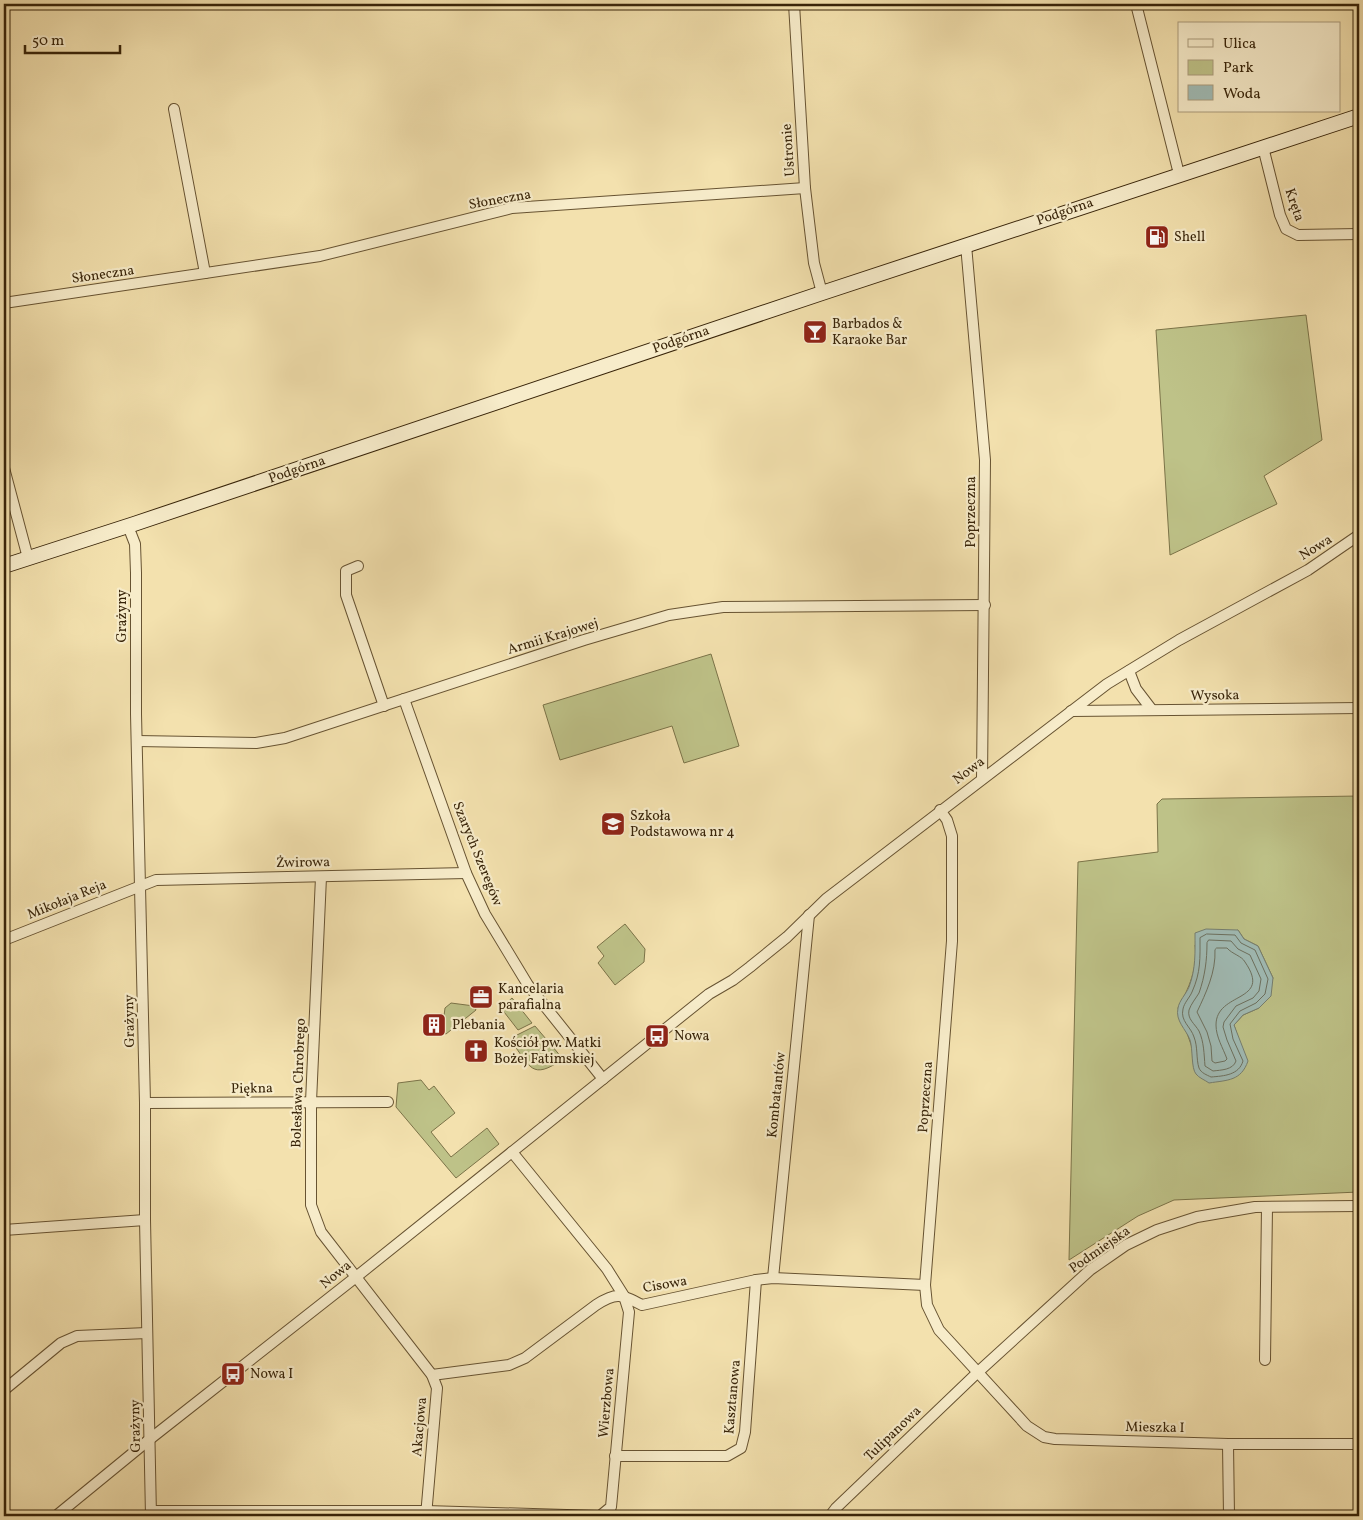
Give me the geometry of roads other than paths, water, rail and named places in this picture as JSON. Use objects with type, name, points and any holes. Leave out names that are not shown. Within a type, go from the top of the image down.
[{"type":"main road","name":"Podgórna","points":[[4,566],[1178,174],[1359,116]]},
{"type":"street","name":"Ustronie","points":[[794,4],[805,188],[814,263],[822,293]]},
{"type":"street","points":[[1136,4],[1178,174]]},
{"type":"street","points":[[174,110],[205,273]]},
{"type":"street","name":"Kręta","points":[[1263,147],[1280,215],[1286,229],[1298,236],[1359,234]]},
{"type":"street","name":"Słoneczna","points":[[4,304],[320,256],[512,208],[805,188]]},
{"type":"street","name":"Poprzeczna","points":[[966,245],[985,460],[982,779]]},
{"type":"street","points":[[4,468],[28,558]]},
{"type":"street","name":"Grażyny","points":[[128,526],[135,544],[151,1514]]},
{"type":"street","name":"Nowa","points":[[56,1516],[709,994],[733,980],[750,967],[787,937],[826,899],[1071,711],[1107,684],[1179,640],[1308,570],[1359,535]]},
{"type":"street","points":[[358,566],[346,571],[346,595],[384,706]]},
{"type":"street","name":"Armii Krajowej","points":[[137,741],[256,743],[285,738],[669,615],[723,607],[985,605]]},
{"type":"street","points":[[1129,671],[1136,690],[1152,710]]},
{"type":"street","name":"Szarych Szeregów","points":[[404,699],[466,873],[485,914],[528,985],[603,1079]]},
{"type":"street","name":"Wysoka","points":[[1071,711],[1359,708]]},
{"type":"street","name":"Poprzeczna","points":[[940,810],[947,820],[952,836],[952,941],[925,1285],[928,1305],[939,1330],[977,1373]]},
{"type":"street","name":"Żwirowa","points":[[141,885],[156,880],[466,873]]},
{"type":"street","name":"Bolesława Chrobrego","points":[[321,877],[311,1102],[311,1205],[322,1232],[356,1277]]},
{"type":"street","name":"Mikołaja Reja","points":[[4,940],[141,885]]},
{"type":"street","name":"Kombatantów","points":[[773,1278],[809,915]]},
{"type":"street","name":"Piękna","points":[[145,1103],[388,1102]]},
{"type":"street","name":"Wierzbowa","points":[[151,1514],[600,1516],[611,1507],[629,1312],[624,1296],[608,1270],[512,1152]]},
{"type":"street","name":"Podmiejska","points":[[977,1373],[1090,1270],[1126,1246],[1157,1230],[1197,1217],[1255,1207],[1359,1206]]},
{"type":"street","points":[[1265,1360],[1267,1207]]},
{"type":"street","points":[[4,1230],[145,1220]]},
{"type":"street","name":"Akacjowa","points":[[356,1277],[432,1375],[438,1388],[426,1514]]},
{"type":"street","name":"Cisowa","points":[[432,1375],[509,1365],[524,1358],[608,1297],[624,1296],[642,1305],[773,1278],[925,1285]]},
{"type":"street","name":"Kasztanowa","points":[[615,1456],[728,1456],[741,1448],[745,1432],[756,1280]]},
{"type":"street","points":[[4,1390],[61,1343],[77,1336],[147,1333]]},
{"type":"street","name":"Mieszka I","points":[[977,1373],[1027,1426],[1044,1437],[1056,1439],[1228,1444],[1359,1444]]},
{"type":"street","name":"Tulipanowa","points":[[830,1516],[836,1508],[977,1373]]},
{"type":"street","points":[[1228,1444],[1229,1516]]},
{"type":"water","points":[[1206,929],[1238,930],[1244,939],[1258,946],[1273,978],[1271,996],[1259,1008],[1243,1015],[1234,1025],[1248,1061],[1245,1068],[1238,1076],[1209,1083],[1199,1077],[1194,1071],[1190,1040],[1179,1021],[1177,1013],[1193,973],[1195,933]]},
{"type":"place","name":"Shell","points":[[1157,237]]},
{"type":"place","name":"Barbados & Karaoke Bar","points":[[815,332]]},
{"type":"place","name":"Szkoła Podstawowa nr 4","points":[[613,824]]},
{"type":"place","name":"Kancelaria parafialna","points":[[481,997]]},
{"type":"place","name":"Plebania","points":[[434,1025]]},
{"type":"place","name":"Nowa","points":[[657,1036]]},
{"type":"place","name":"Kościół pw. Matki Bożej Fatimskiej","points":[[476,1051]]},
{"type":"place","name":"Nowa I","points":[[233,1374]]}]
